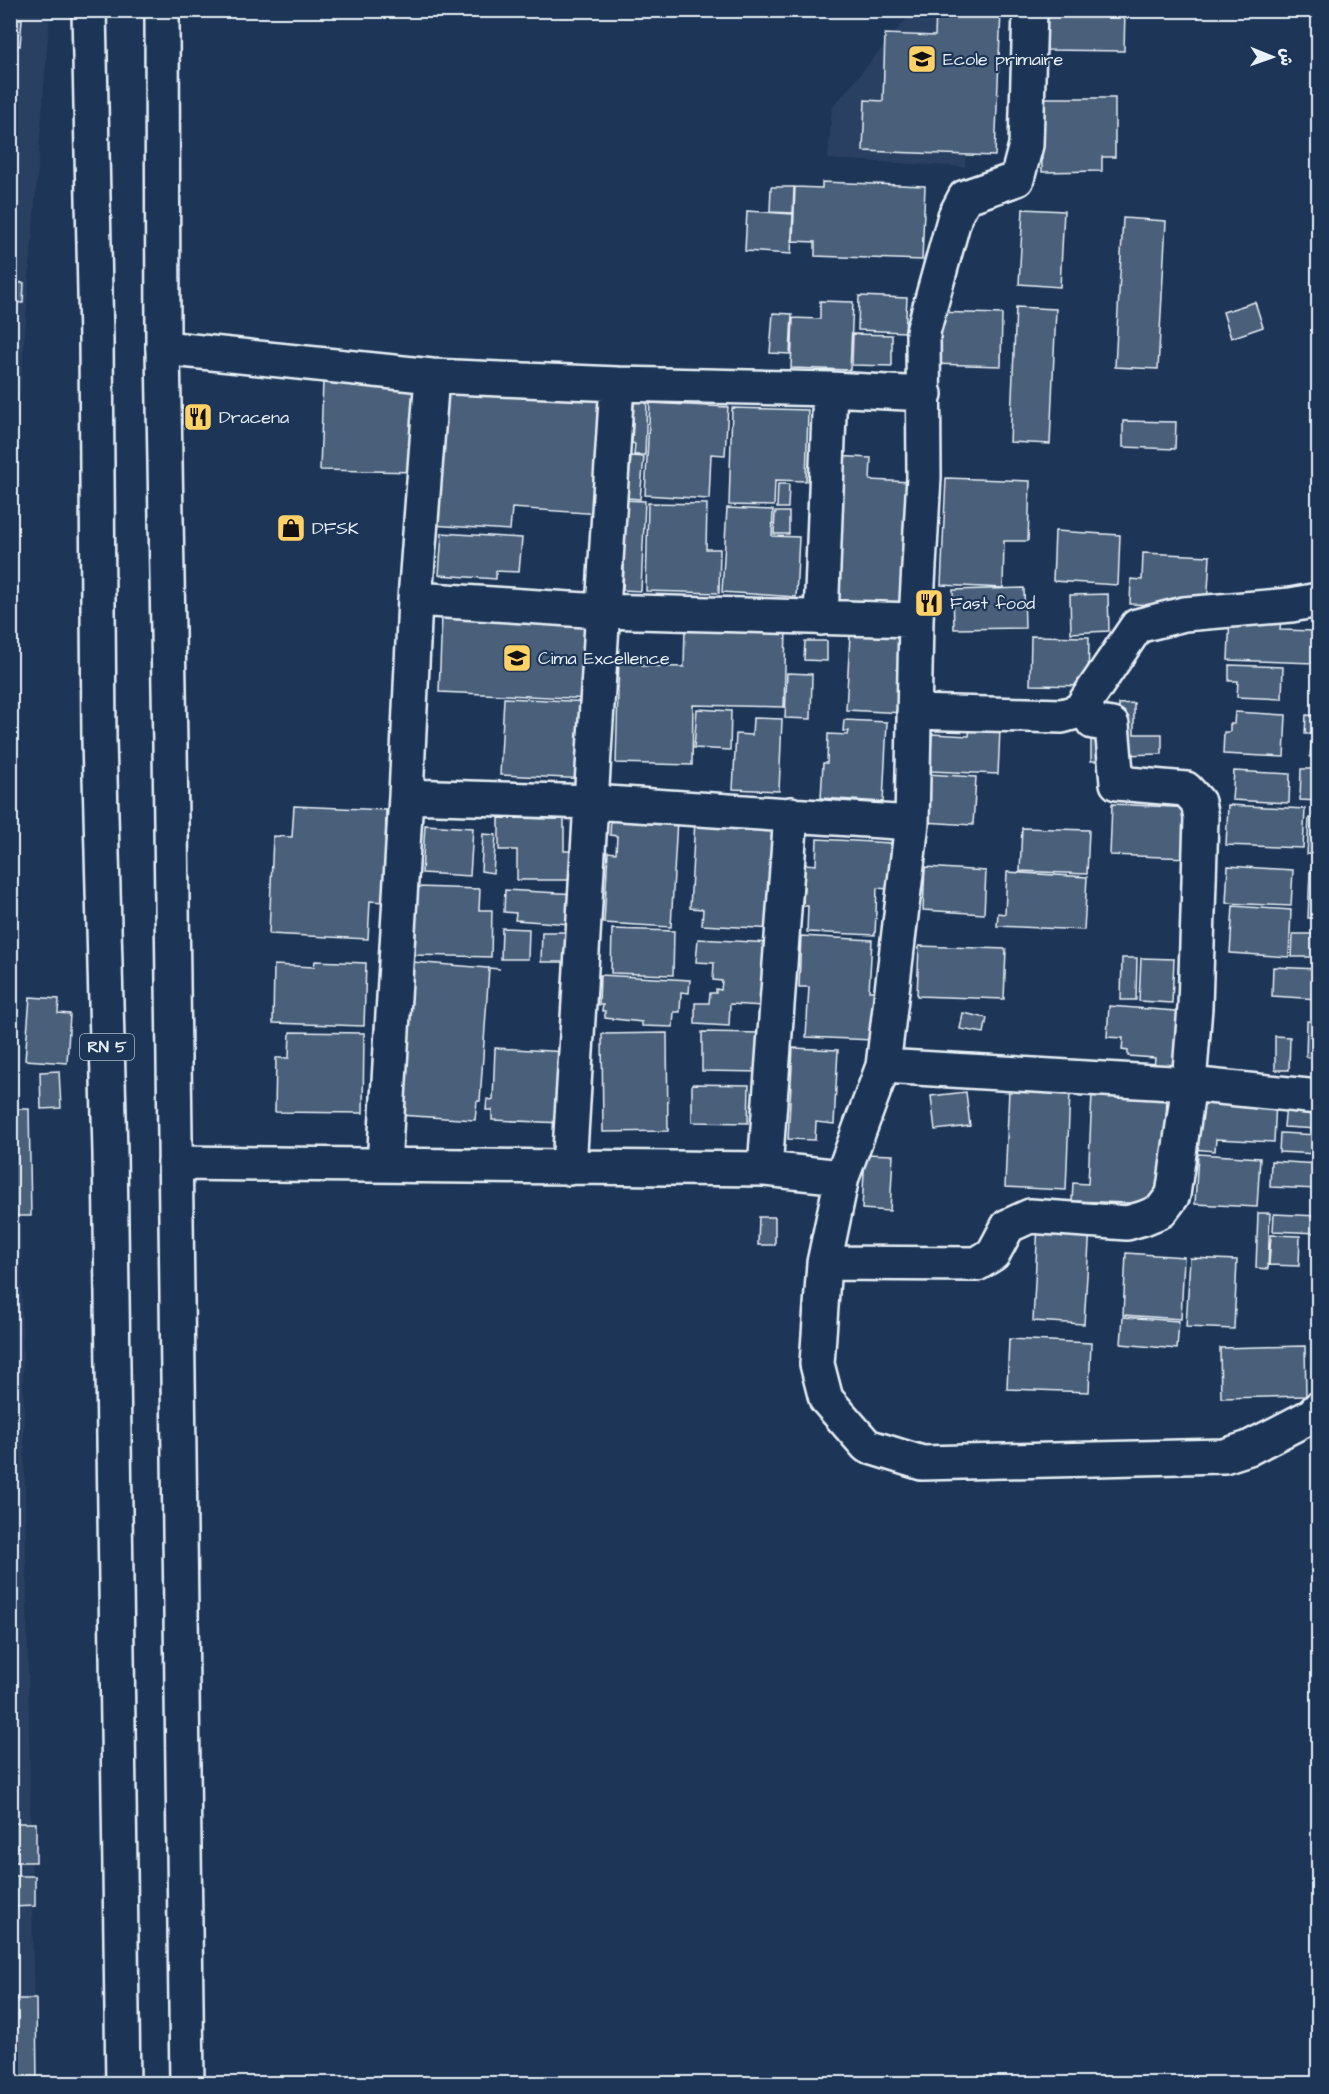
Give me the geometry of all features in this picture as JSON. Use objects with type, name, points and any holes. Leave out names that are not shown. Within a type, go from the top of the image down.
[{"type":"main road","name":"RN 5","points":[[89,10],[96,340],[99,739],[110,1177],[123,2084]]},
{"type":"main road","points":[[162,10],[163,348],[187,2084]]},
{"type":"main road","points":[[1030,10],[1026,145],[1017,179],[964,197],[955,216],[923,333],[924,477],[916,620],[912,823],[883,1066],[842,1177],[824,1263],[817,1364],[826,1399],[867,1446],[922,1463],[1224,1456],[1250,1448],[1311,1416],[1318,1408]]},
{"type":"main road","points":[[163,348],[432,376],[925,394]]},
{"type":"main road","points":[[384,1165],[415,598],[432,376]]},
{"type":"main road","points":[[569,1168],[592,802],[601,611],[617,384]]},
{"type":"main road","points":[[821,618],[830,389]]},
{"type":"main road","points":[[415,598],[601,611],[916,620]]},
{"type":"main road","points":[[914,712],[1062,716],[1083,710],[1084,704],[1137,626],[1184,614],[1291,605],[1318,600]]},
{"type":"main road","points":[[824,1263],[977,1264],[993,1254],[1008,1226],[1030,1216],[1127,1223],[1161,1211],[1173,1196],[1189,1084],[1195,995],[1201,818],[1198,802],[1186,789],[1117,783],[1112,725],[1093,722],[1084,704]]},
{"type":"main road","points":[[406,795],[592,802],[912,823]]},
{"type":"main road","points":[[765,1169],[791,814]]},
{"type":"main road","points":[[883,1066],[1189,1084],[1318,1097]]},
{"type":"main road","points":[[175,1163],[765,1169],[842,1177]]},
{"type":"shaded area","points":[[11,11],[50,11],[11,510]]},
{"type":"shaded area","name":"Ecole primaire","points":[[913,11],[975,11],[965,167],[828,159],[832,108]]},
{"type":"shaded area","points":[[10,637],[15,894],[35,2084],[10,2083]]},
{"type":"building","name":"Ecole primaire","points":[[936,10],[1001,10],[995,156],[863,151],[865,100],[883,101],[885,34],[935,36]]},
{"type":"building","points":[[1047,10],[1125,10],[1124,51],[1047,50]]},
{"type":"building","points":[[10,18],[22,19],[20,46],[10,45]]},
{"type":"building","points":[[1041,98],[1115,98],[1115,157],[1102,157],[1102,171],[1042,172]]},
{"type":"building","points":[[822,182],[925,186],[922,260],[815,256],[815,242],[793,241],[795,187],[822,188]]},
{"type":"building","points":[[771,187],[794,187],[793,213],[770,212]]},
{"type":"building","points":[[1023,209],[1064,211],[1060,287],[1019,284]]},
{"type":"building","points":[[747,211],[793,214],[791,254],[745,251]]},
{"type":"building","points":[[1123,218],[1166,221],[1158,369],[1115,367]]},
{"type":"building","points":[[10,282],[24,283],[23,303],[10,302]]},
{"type":"building","points":[[859,296],[907,298],[905,332],[858,330]]},
{"type":"building","points":[[820,301],[853,302],[850,370],[791,368],[793,318],[820,319]]},
{"type":"building","points":[[1255,302],[1263,327],[1231,338],[1223,312]]},
{"type":"building","points":[[1016,307],[1056,309],[1050,444],[1010,442]]},
{"type":"building","points":[[934,312],[1002,314],[1001,366],[932,364]]},
{"type":"building","points":[[773,313],[792,314],[790,354],[770,353]]},
{"type":"building","points":[[853,334],[892,335],[892,366],[852,365]]},
{"type":"building","points":[[323,381],[421,384],[418,472],[320,470]]},
{"type":"building","points":[[439,387],[607,397],[601,514],[512,508],[510,530],[431,525]]},
{"type":"building","points":[[634,400],[647,400],[645,455],[634,455],[635,444],[632,443]]},
{"type":"building","points":[[650,403],[728,407],[725,455],[711,454],[709,499],[645,495]]},
{"type":"building","points":[[732,408],[808,410],[806,481],[775,480],[774,506],[729,505]]},
{"type":"building","points":[[1123,421],[1176,422],[1175,449],[1123,447]]},
{"type":"building","points":[[631,456],[644,457],[640,499],[627,498]]},
{"type":"building","points":[[835,456],[871,458],[870,480],[911,482],[905,606],[827,606]]},
{"type":"building","points":[[946,478],[1030,481],[1028,541],[1004,541],[1003,588],[941,585]]},
{"type":"building","points":[[778,484],[789,484],[788,508],[777,508]]},
{"type":"building","points":[[621,500],[645,501],[641,591],[623,590],[624,565],[618,564]]},
{"type":"building","points":[[648,503],[707,504],[706,549],[720,549],[719,593],[646,591]]},
{"type":"building","points":[[727,508],[773,510],[772,536],[799,537],[796,597],[722,592]]},
{"type":"building","points":[[775,512],[789,512],[789,534],[774,534]]},
{"type":"building","points":[[1055,531],[1120,535],[1118,585],[1053,581]]},
{"type":"building","points":[[442,533],[522,538],[519,572],[496,571],[496,579],[439,575]]},
{"type":"building","points":[[1143,553],[1210,556],[1207,607],[1130,604],[1131,579],[1142,580]]},
{"type":"building","points":[[1024,588],[1025,628],[954,629],[953,590]]},
{"type":"building","points":[[1108,594],[1109,631],[1071,633],[1070,595]]},
{"type":"building","points":[[1230,615],[1281,618],[1280,630],[1315,631],[1314,663],[1228,660]]},
{"type":"building","name":"Cima Excellence","points":[[442,616],[595,623],[592,699],[439,692]]},
{"type":"building","points":[[685,627],[786,629],[784,707],[693,705],[692,765],[616,763],[619,657],[642,658],[642,666],[684,667]]},
{"type":"building","points":[[850,635],[909,638],[904,713],[846,710]]},
{"type":"building","points":[[1031,636],[1089,637],[1088,686],[1030,685]]},
{"type":"building","points":[[10,637],[15,894],[10,894]]},
{"type":"building","points":[[805,641],[827,641],[827,661],[804,660]]},
{"type":"building","points":[[1229,665],[1283,667],[1282,699],[1237,697],[1238,681],[1229,681]]},
{"type":"building","points":[[787,673],[812,674],[811,719],[785,718]]},
{"type":"building","points":[[504,698],[591,702],[588,779],[500,775]]},
{"type":"building","points":[[1134,703],[1134,734],[1162,734],[1162,754],[1119,755],[1119,704]]},
{"type":"building","points":[[697,709],[731,711],[730,750],[694,748]]},
{"type":"building","points":[[1235,712],[1286,715],[1284,757],[1223,754],[1224,732],[1230,732],[1230,724],[1234,724]]},
{"type":"building","points":[[1306,715],[1318,716],[1318,757],[1310,757],[1312,734],[1305,734]]},
{"type":"building","points":[[753,718],[782,719],[779,791],[733,789],[736,734],[752,735]]},
{"type":"building","points":[[844,720],[887,722],[883,802],[821,798],[823,763],[827,763],[828,734],[848,735],[849,731],[843,731]]},
{"type":"building","points":[[970,728],[1000,729],[998,774],[930,771],[932,734],[969,736]]},
{"type":"building","points":[[1091,731],[1109,731],[1109,761],[1091,761]]},
{"type":"building","points":[[1301,769],[1318,769],[1318,801],[1300,800]]},
{"type":"building","points":[[1234,771],[1290,774],[1289,803],[1232,800]]},
{"type":"building","points":[[927,774],[976,777],[973,825],[924,822]]},
{"type":"building","points":[[1112,804],[1192,808],[1190,858],[1110,855]]},
{"type":"building","points":[[1228,805],[1305,809],[1303,848],[1226,845]]},
{"type":"building","points":[[294,806],[386,810],[384,902],[370,901],[368,939],[269,934],[273,836],[292,837]]},
{"type":"building","points":[[611,816],[677,819],[671,927],[604,923],[608,852],[616,853],[617,836],[610,835]]},
{"type":"building","points":[[499,818],[564,819],[564,851],[575,851],[574,880],[517,880],[517,850],[499,850]]},
{"type":"building","points":[[1309,818],[1318,818],[1318,855],[1307,854]]},
{"type":"building","points":[[695,820],[779,825],[774,929],[702,925],[703,909],[690,908]]},
{"type":"building","points":[[425,825],[473,828],[470,876],[422,873]]},
{"type":"building","points":[[1022,828],[1089,830],[1087,874],[1020,871]]},
{"type":"building","points":[[483,834],[496,835],[493,873],[481,871]]},
{"type":"building","points":[[817,839],[891,843],[889,889],[877,888],[875,935],[807,932],[808,906],[803,906],[805,864],[816,865]]},
{"type":"building","points":[[1228,866],[1293,870],[1291,906],[1226,903]]},
{"type":"building","points":[[925,867],[986,871],[984,914],[923,910]]},
{"type":"building","points":[[1007,872],[1087,877],[1084,930],[997,926],[998,913],[1005,914]]},
{"type":"building","points":[[1310,872],[1318,872],[1318,918],[1308,918]]},
{"type":"building","points":[[417,887],[480,889],[479,910],[492,910],[491,957],[415,955]]},
{"type":"building","points":[[505,890],[577,894],[570,924],[515,920],[516,913],[504,912]]},
{"type":"building","points":[[1233,906],[1291,910],[1289,957],[1230,953]]},
{"type":"building","points":[[502,928],[529,929],[528,959],[501,959]]},
{"type":"building","points":[[612,929],[674,931],[673,975],[611,973]]},
{"type":"building","points":[[542,932],[566,932],[566,962],[541,962]]},
{"type":"building","points":[[1293,934],[1315,934],[1315,957],[1292,957]]},
{"type":"building","points":[[801,936],[872,940],[869,991],[875,991],[872,1040],[806,1037],[809,987],[799,987]]},
{"type":"building","points":[[698,939],[773,943],[763,1006],[730,1004],[729,1026],[695,1024],[695,1003],[709,1003],[710,993],[716,993],[716,989],[721,990],[722,981],[713,980],[714,963],[696,962]]},
{"type":"building","points":[[919,946],[1006,949],[1004,999],[917,996]]},
{"type":"building","points":[[1122,958],[1137,958],[1136,1000],[1121,1000]]},
{"type":"building","points":[[1141,958],[1174,959],[1172,1003],[1139,1001]]},
{"type":"building","points":[[315,961],[366,963],[364,1026],[273,1023],[274,965],[314,967]]},
{"type":"building","points":[[412,962],[489,968],[480,1101],[477,1101],[475,1120],[399,1115]]},
{"type":"building","points":[[1273,967],[1318,969],[1318,999],[1272,996]]},
{"type":"building","points":[[600,975],[690,980],[689,993],[681,992],[680,1012],[674,1012],[673,1027],[642,1026],[642,1022],[605,1018],[605,1011],[602,1011],[603,1005],[599,1005]]},
{"type":"building","points":[[30,997],[59,999],[58,1013],[70,1014],[67,1063],[25,1060]]},
{"type":"building","points":[[1109,1006],[1189,1012],[1185,1070],[1154,1068],[1155,1058],[1128,1056],[1128,1051],[1122,1050],[1123,1038],[1107,1037]]},
{"type":"building","points":[[963,1013],[987,1018],[984,1033],[960,1029]]},
{"type":"building","points":[[1307,1021],[1318,1021],[1318,1058],[1306,1057]]},
{"type":"building","points":[[290,1032],[364,1033],[363,1113],[275,1112],[276,1058],[289,1058]]},
{"type":"building","points":[[702,1032],[763,1033],[763,1072],[702,1071]]},
{"type":"building","points":[[667,1033],[668,1131],[603,1132],[602,1034]]},
{"type":"building","points":[[1275,1036],[1290,1037],[1289,1070],[1275,1070]]},
{"type":"building","points":[[495,1048],[567,1052],[564,1123],[492,1120],[492,1110],[486,1110],[487,1099],[493,1100]]},
{"type":"building","points":[[793,1048],[838,1050],[834,1124],[816,1122],[815,1140],[788,1139]]},
{"type":"building","points":[[59,1071],[61,1108],[41,1109],[40,1072]]},
{"type":"building","points":[[692,1084],[749,1085],[748,1123],[692,1122]]},
{"type":"building","points":[[1009,1089],[1070,1091],[1066,1190],[1005,1187]]},
{"type":"building","points":[[966,1092],[970,1126],[935,1130],[931,1096]]},
{"type":"building","points":[[1092,1093],[1167,1095],[1166,1120],[1169,1120],[1166,1179],[1158,1179],[1157,1204],[1072,1201],[1073,1183],[1088,1184]]},
{"type":"building","points":[[1194,1095],[1276,1100],[1274,1142],[1216,1139],[1215,1151],[1192,1149]]},
{"type":"building","points":[[1286,1105],[1318,1107],[1318,1129],[1284,1127]]},
{"type":"building","points":[[10,1109],[29,1109],[31,1216],[10,1216]]},
{"type":"building","points":[[1280,1133],[1318,1135],[1318,1154],[1279,1152]]},
{"type":"building","points":[[865,1154],[893,1155],[890,1211],[862,1209]]},
{"type":"building","points":[[1198,1154],[1260,1158],[1257,1207],[1195,1204]]},
{"type":"building","points":[[1271,1161],[1318,1164],[1318,1189],[1270,1187]]},
{"type":"building","points":[[1258,1213],[1270,1213],[1268,1269],[1256,1268]]},
{"type":"building","points":[[1274,1214],[1318,1216],[1318,1233],[1273,1231]]},
{"type":"building","points":[[759,1217],[775,1217],[775,1245],[758,1245]]},
{"type":"building","points":[[1038,1224],[1090,1227],[1084,1324],[1033,1321]]},
{"type":"building","points":[[1271,1235],[1300,1236],[1299,1266],[1269,1265]]},
{"type":"building","points":[[1126,1253],[1184,1257],[1181,1319],[1123,1315]]},
{"type":"building","points":[[1190,1258],[1237,1260],[1234,1329],[1186,1327]]},
{"type":"building","points":[[1123,1317],[1179,1321],[1177,1349],[1121,1344]]},
{"type":"building","points":[[1009,1339],[1091,1343],[1089,1392],[1007,1389]]},
{"type":"building","points":[[1305,1346],[1306,1396],[1221,1398],[1220,1348]]},
{"type":"building","points":[[10,1823],[36,1823],[36,1862],[10,1862]]},
{"type":"building","points":[[10,1876],[35,1876],[35,1906],[10,1907]]},
{"type":"building","points":[[10,1999],[36,1999],[37,2084],[10,2084]]},
{"type":"place","name":"Ecole primaire","points":[[922,59]]},
{"type":"place","name":"Dracena","points":[[198,417]]},
{"type":"place","name":"DFSK","points":[[291,528]]},
{"type":"place","name":"Fast food","points":[[929,603]]},
{"type":"place","name":"Cima Excellence","points":[[517,658]]}]
